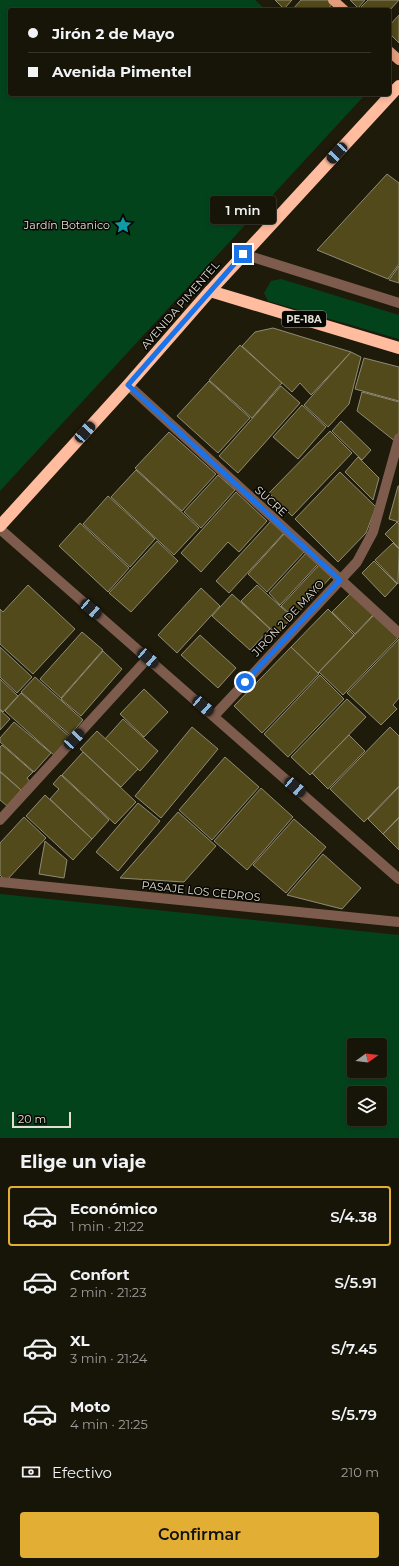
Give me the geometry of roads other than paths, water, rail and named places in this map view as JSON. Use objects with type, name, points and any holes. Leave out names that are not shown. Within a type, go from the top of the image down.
[{"type":"highway","name":"AVENIDA PIMENTEL","points":[[391,95],[399,86]]},
{"type":"highway","name":"AVENIDA PIMENTEL","points":[[0,526],[128,385],[243,254],[390,96]]},
{"type":"highway","name":"PE-18A","points":[[210,291],[399,348]]},
{"type":"main road","points":[[333,0],[342,8]]},
{"type":"main road","points":[[391,53],[399,60]]},
{"type":"street","points":[[243,254],[399,303]]},
{"type":"street","name":"SUCRE","points":[[128,385],[399,633]]},
{"type":"street","name":"JIRÓN 2 DE MAYO","points":[[214,716],[357,562],[373,532],[399,438]]},
{"type":"street","points":[[0,529],[399,879]]},
{"type":"street","points":[[0,820],[148,658]]},
{"type":"street","name":"PASAJE LOS CEDROS","points":[[0,882],[399,922]]},
{"type":"place","name":"Jardín Botanico","points":[[123,225]]}]
